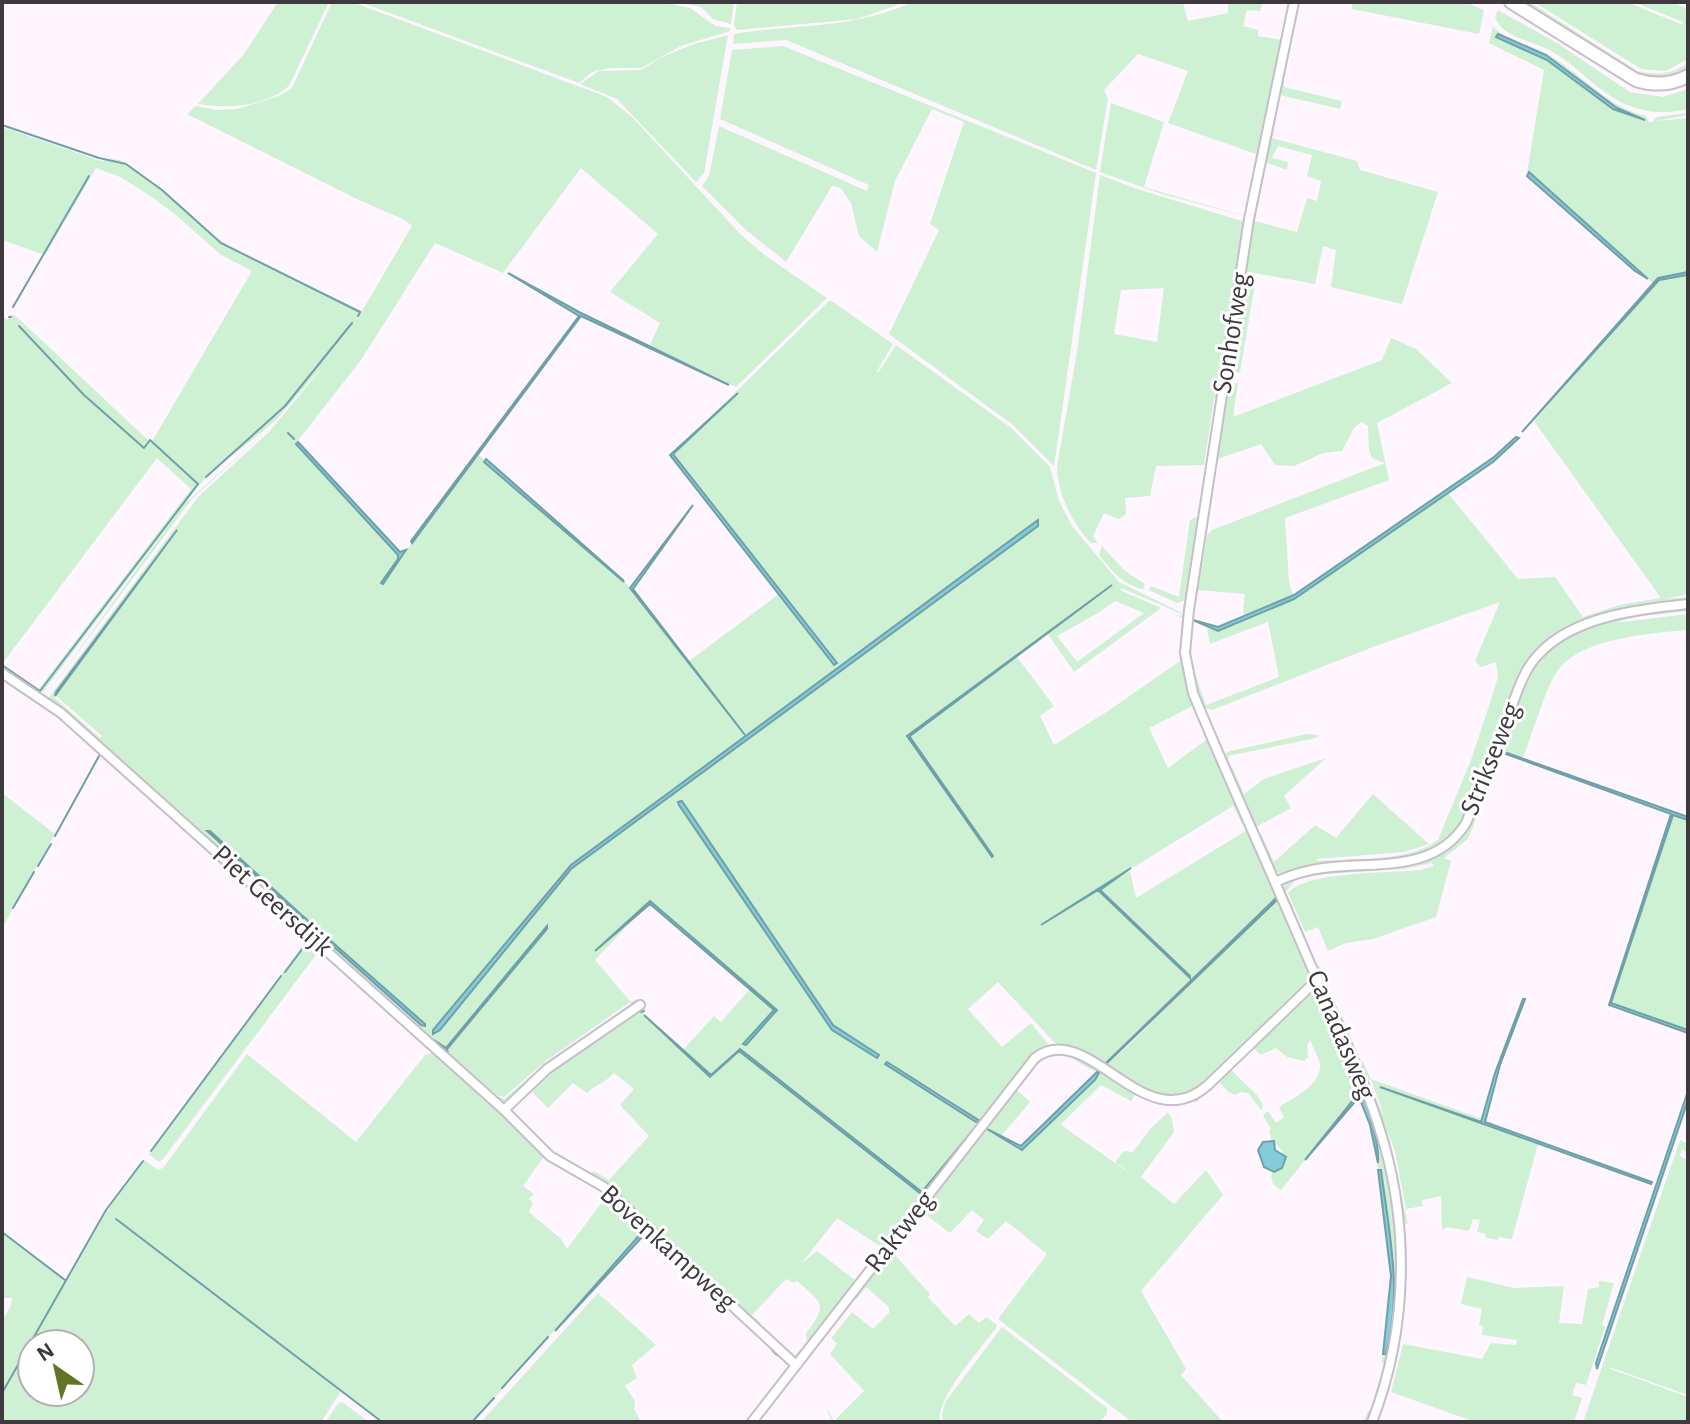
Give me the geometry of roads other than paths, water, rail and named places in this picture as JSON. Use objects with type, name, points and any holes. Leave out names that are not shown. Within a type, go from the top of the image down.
[{"type":"street","name":"Sonhofweg","points":[[1186,666],[1187,620],[1249,219],[1294,2]]},
{"type":"street","points":[[1511,2],[1636,80],[1646,84],[1669,84],[1688,76]]},
{"type":"street","name":"Strikseweg","points":[[1275,882],[1325,867],[1413,861],[1442,849],[1466,823],[1523,677],[1542,650],[1555,640],[1605,617],[1626,611],[1688,604]]},
{"type":"street","name":"Canadasweg","points":[[1186,666],[1193,693],[1371,1105],[1389,1163],[1401,1254],[1398,1313],[1388,1374],[1372,1422]]},
{"type":"street","name":"Piet Geersdijk","points":[[2,673],[61,713],[504,1110],[533,1140]]},
{"type":"street","name":"Raktweg","points":[[752,1422],[1030,1064],[1041,1054],[1053,1049],[1073,1052],[1157,1099],[1182,1101],[1208,1085],[1318,979]]},
{"type":"street","points":[[504,1110],[547,1069],[640,1005]]},
{"type":"street","name":"Bovenkampweg","points":[[533,1140],[550,1156],[604,1187],[796,1365]]},
{"type":"water","points":[[1498,34],[1546,55],[1617,108],[1645,120],[1613,109],[1547,60],[1496,37]]},
{"type":"water","points":[[1529,172],[1648,279],[1527,176]]},
{"type":"water","points":[[1688,272],[1688,275],[1659,280],[1522,432],[1658,278]]},
{"type":"water","points":[[508,273],[579,312],[729,385],[581,316],[412,543],[579,316]]},
{"type":"water","points":[[738,393],[673,454],[837,663],[834,665],[670,455]]},
{"type":"water","points":[[1516,437],[1519,438],[1493,462],[1294,599],[1218,631],[1193,620],[1218,627],[1294,595],[1494,457]]},
{"type":"water","points":[[298,442],[400,552],[406,550],[383,584],[398,555],[296,444]]},
{"type":"water","points":[[486,459],[623,580],[624,582],[484,462]]},
{"type":"water","points":[[693,505],[633,589],[745,735],[630,588]]},
{"type":"water","points":[[1038,520],[1038,526],[571,869],[440,1030],[433,1034],[433,1030],[571,865]]},
{"type":"water","points":[[177,530],[55,696],[56,692]]},
{"type":"water","points":[[1112,585],[910,736],[992,857],[907,736]]},
{"type":"water","points":[[1507,753],[1688,817],[1688,820],[1673,815],[1611,1003],[1688,1030],[1688,1033],[1609,1005],[1671,814]]},
{"type":"water","points":[[682,801],[833,1025],[879,1055],[877,1058],[832,1030],[679,805],[678,802]]},
{"type":"water","points":[[207,831],[210,831],[305,918],[302,918]]},
{"type":"water","points":[[1131,868],[1100,890],[1190,978],[1098,890],[1041,925]]},
{"type":"water","points":[[650,901],[777,1010],[746,1045],[743,1044],[774,1010],[650,904],[595,951]]},
{"type":"water","points":[[1276,901],[1105,1065],[1105,1064]]},
{"type":"water","points":[[547,926],[447,1049],[448,1054],[434,1040],[446,1048]]},
{"type":"water","points":[[313,928],[425,1024],[425,1026]]},
{"type":"water","points":[[1523,999],[1500,1065],[1485,1122],[1651,1184],[1380,1087],[1481,1122],[1495,1073]]},
{"type":"water","points":[[1326,1013],[1351,1066],[1374,1129],[1378,1163],[1370,1125],[1359,1097],[1305,1160],[1358,1094],[1324,1016]]},
{"type":"water","points":[[644,1015],[711,1075],[740,1049],[922,1192],[974,1129],[920,1197],[921,1194],[739,1051],[710,1077]]},
{"type":"water","points":[[887,1062],[980,1121],[976,1122],[885,1064]]},
{"type":"water","points":[[1097,1072],[1095,1080],[1022,1150],[987,1129],[1021,1146]]},
{"type":"water","points":[[1688,1091],[1688,1100],[1597,1369],[1596,1363]]},
{"type":"water","points":[[1274,1141],[1275,1150],[1286,1157],[1282,1168],[1274,1172],[1264,1167],[1258,1150],[1263,1142]]},
{"type":"water","points":[[1378,1170],[1381,1170],[1388,1216],[1394,1285],[1394,1308],[1386,1354],[1383,1354],[1391,1276]]},
{"type":"water","points":[[643,1231],[671,1256],[667,1256],[644,1235],[555,1331]]},
{"type":"waterway","points":[[2,125],[126,164],[162,190],[221,243],[360,312],[358,316]]},
{"type":"waterway","points":[[13,307],[89,176]]},
{"type":"waterway","points":[[206,477],[285,406],[352,323]]},
{"type":"waterway","points":[[2,665],[40,691],[198,484],[150,440],[144,448],[84,395],[19,326]]},
{"type":"waterway","points":[[288,433],[294,439]]},
{"type":"waterway","points":[[55,836],[99,756]]},
{"type":"waterway","points":[[38,866],[51,844]]},
{"type":"waterway","points":[[13,908],[34,872]]},
{"type":"waterway","points":[[305,918],[315,927]]},
{"type":"waterway","points":[[285,972],[306,944]]},
{"type":"waterway","points":[[151,1151],[281,976]]},
{"type":"waterway","points":[[1319,1000],[1324,1011]]},
{"type":"waterway","points":[[2,1393],[106,1210],[143,1161]]},
{"type":"waterway","points":[[116,1219],[382,1422]]},
{"type":"waterway","points":[[2,1232],[65,1280]]},
{"type":"waterway","points":[[502,1388],[548,1337]]},
{"type":"waterway","points":[[772,1350],[777,1355]]},
{"type":"waterway","points":[[472,1422],[494,1398]]}]
